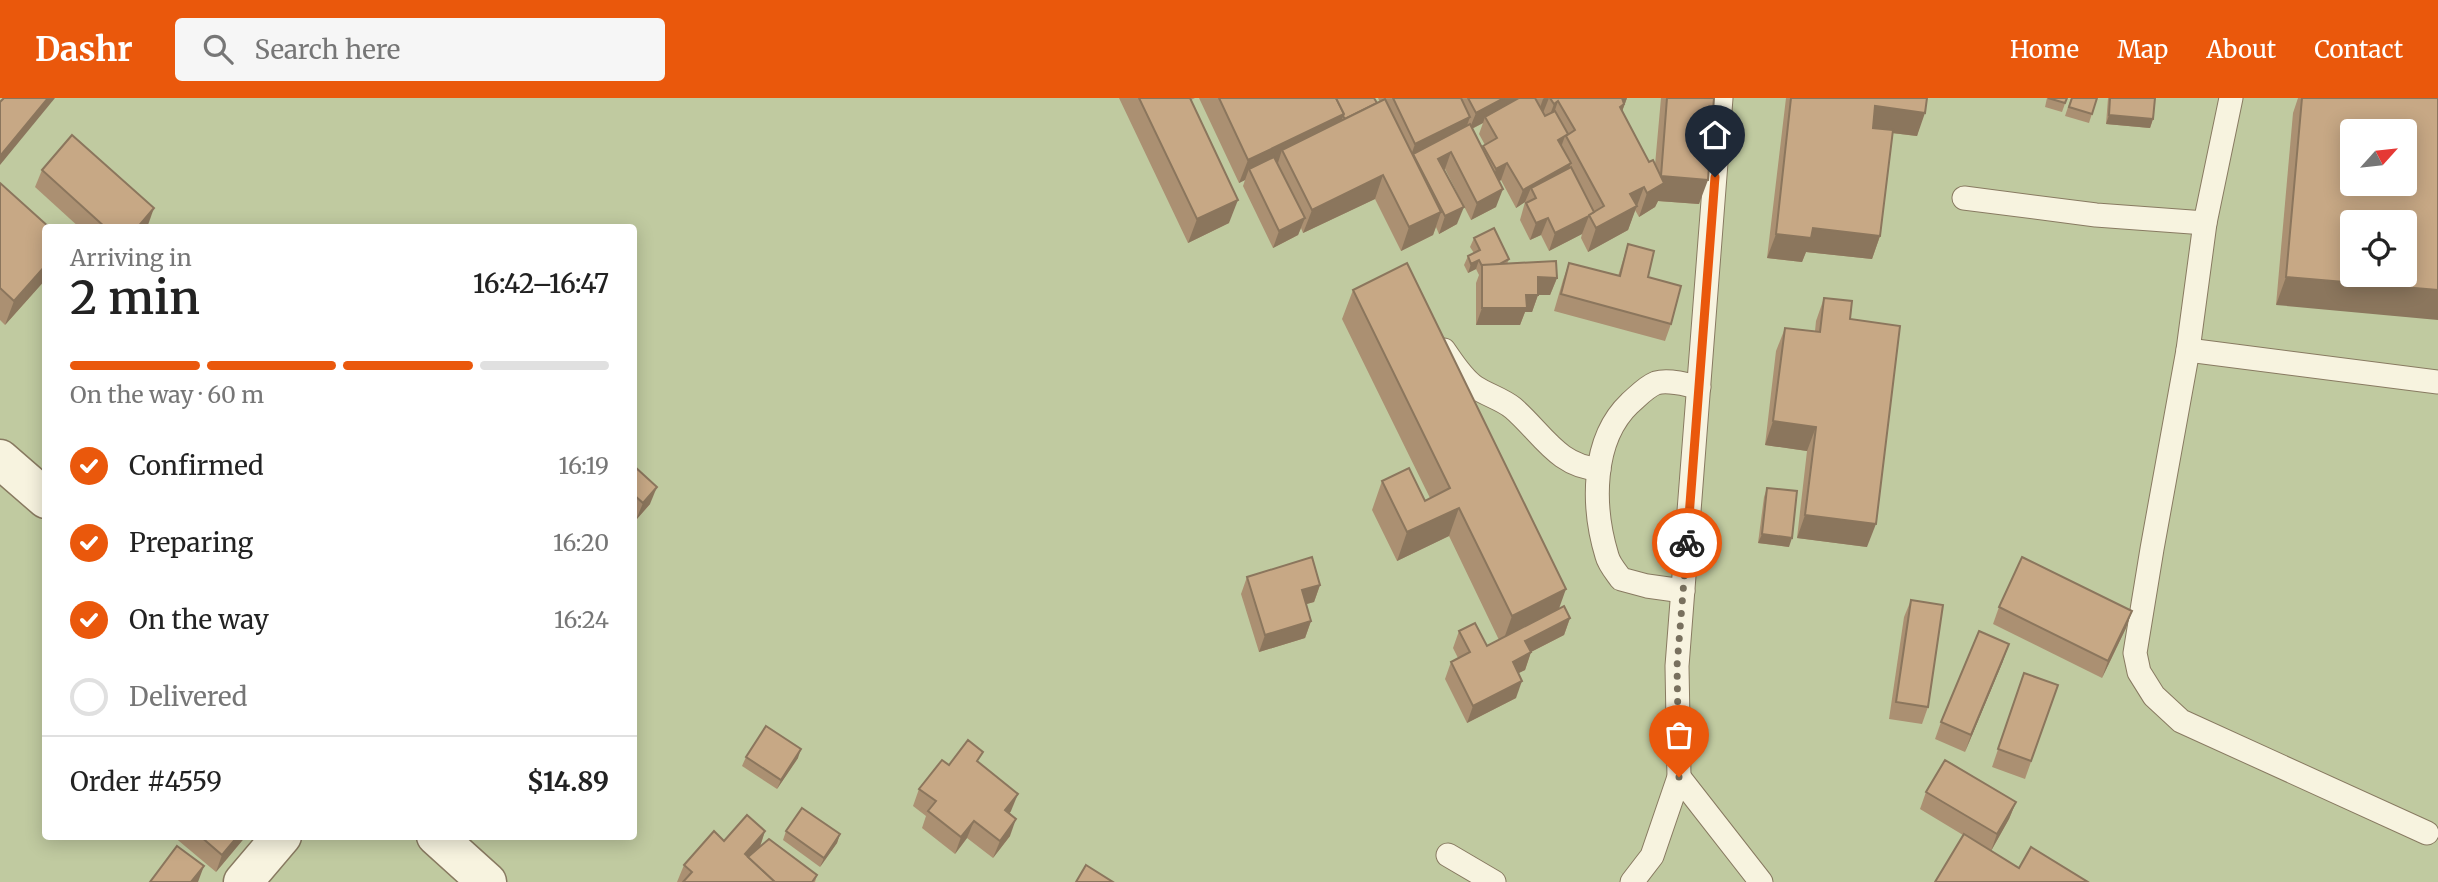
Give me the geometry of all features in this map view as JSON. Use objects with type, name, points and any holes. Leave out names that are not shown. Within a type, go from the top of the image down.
[{"type":"street","points":[[0,460],[42,496]]},
{"type":"street","points":[[243,882],[279,840]]},
{"type":"street","points":[[440,840],[487,882]]},
{"type":"lane","points":[[1632,882],[1652,856],[1679,777],[1677,666],[1721,98]]},
{"type":"lane","points":[[2231,98],[2205,223],[2188,350],[2135,653],[2139,672],[2154,696],[2181,721],[2427,833]]},
{"type":"lane","points":[[1964,198],[2096,215],[2205,223]]},
{"type":"lane","points":[[1436,339],[1463,377],[1476,388],[1513,408],[1557,453],[1570,463],[1599,469]]},
{"type":"lane","points":[[2188,350],[2438,382]]},
{"type":"lane","points":[[1683,591],[1621,579],[1607,558],[1597,506],[1599,469],[1612,424],[1642,391],[1657,383],[1671,382],[1699,387]]},
{"type":"lane","points":[[1679,777],[1761,882]]},
{"type":"lane","points":[[1448,855],[1494,882]]},
{"type":"green space","points":[[0,98],[2438,98],[2438,882],[0,882]]},
{"type":"building","points":[[4,98],[48,98],[0,156],[0,102]]},
{"type":"building","points":[[1139,98],[1190,98],[1238,200],[1197,219]]},
{"type":"building","points":[[1219,98],[1336,98],[1344,114],[1248,160]]},
{"type":"building","points":[[1336,98],[1374,98],[1377,103],[1345,119]]},
{"type":"building","points":[[1393,98],[1461,98],[1470,117],[1415,144]]},
{"type":"building","points":[[1468,98],[1504,98],[1476,113]]},
{"type":"building","points":[[1519,98],[1535,98],[1545,116],[1555,111],[1568,134],[1558,140],[1571,163],[1523,190],[1507,163],[1496,169],[1483,146],[1497,138],[1485,117]]},
{"type":"building","points":[[1550,98],[1622,98],[1624,104],[1620,107],[1649,162],[1653,160],[1664,183],[1647,193],[1644,187],[1630,194],[1637,206],[1596,228],[1589,215],[1604,206],[1566,136],[1575,130],[1558,101],[1554,104]]},
{"type":"building","points":[[1667,98],[1714,98],[1708,180],[1661,176]]},
{"type":"building","points":[[1791,98],[1927,98],[1925,113],[1875,106],[1873,128],[1893,130],[1880,236],[1813,228],[1811,238],[1776,234]]},
{"type":"building","points":[[2048,98],[2067,98],[2065,103]]},
{"type":"building","points":[[2072,98],[2097,98],[2092,114],[2069,107]]},
{"type":"building","points":[[2110,98],[2155,98],[2153,119],[2109,115]]},
{"type":"building","points":[[2302,98],[2438,98],[2438,290],[2403,287],[2417,287],[2417,210],[2340,210],[2340,282],[2286,277]]},
{"type":"building","points":[[1385,99],[1441,212],[1409,227],[1383,175],[1312,210],[1282,150]]},
{"type":"building","points":[[1470,124],[1503,189],[1477,203],[1451,152],[1438,159],[1464,207],[1445,216],[1413,154]]},
{"type":"building","points":[[72,135],[154,208],[140,224],[102,224],[42,170]]},
{"type":"building","points":[[1274,157],[1305,218],[1279,231],[1249,169]]},
{"type":"building","points":[[1571,167],[1594,212],[1555,233],[1548,218],[1536,223],[1526,203],[1536,198],[1531,188]]},
{"type":"building","points":[[0,183],[46,224],[42,224],[42,270],[14,301],[0,288]]},
{"type":"building","points":[[1494,228],[1509,259],[1498,265],[1482,266],[1479,260],[1471,264],[1468,256],[1480,250],[1474,238]]},
{"type":"building","points":[[1628,244],[1654,251],[1648,277],[1681,286],[1671,324],[1561,294],[1569,263],[1620,276]]},
{"type":"building","points":[[1556,261],[1557,278],[1538,277],[1538,295],[1526,295],[1527,308],[1482,308],[1482,265]]},
{"type":"building","points":[[1407,263],[1566,589],[1512,616],[1459,508],[1407,532],[1382,481],[1409,468],[1425,501],[1450,488],[1353,290]]},
{"type":"building","points":[[1824,298],[1852,301],[1850,319],[1900,326],[1876,524],[1805,515],[1816,427],[1773,421],[1785,328],[1820,332]]},
{"type":"building","points":[[637,469],[657,487],[643,503],[637,498]]},
{"type":"building","points":[[1767,488],[1797,491],[1792,538],[1762,534]]},
{"type":"building","points":[[1312,557],[1320,585],[1302,590],[1311,621],[1265,635],[1247,577]]},
{"type":"building","points":[[2022,557],[2132,611],[2108,661],[1999,607]]},
{"type":"building","points":[[1911,600],[1943,605],[1928,707],[1896,702]]},
{"type":"building","points":[[1564,606],[1570,618],[1525,641],[1531,652],[1513,662],[1522,681],[1473,706],[1451,662],[1470,652],[1459,631],[1475,623],[1487,646]]},
{"type":"building","points":[[1979,631],[2009,644],[1971,735],[1941,722]]},
{"type":"building","points":[[2024,673],[2058,685],[2031,761],[1998,749]]},
{"type":"building","points":[[766,726],[801,749],[781,780],[746,757]]},
{"type":"building","points":[[968,740],[983,752],[977,761],[1018,794],[1005,810],[1016,819],[1000,841],[974,821],[961,837],[928,811],[936,801],[919,789],[942,760],[949,765]]},
{"type":"building","points":[[1945,760],[2016,802],[1997,834],[1926,792]]},
{"type":"building","points":[[802,808],[840,834],[824,858],[786,831]]},
{"type":"building","points":[[747,815],[765,831],[745,854],[775,882],[683,882],[692,872],[684,865],[714,831],[724,841]]},
{"type":"building","points":[[1964,834],[2019,868],[2031,847],[2088,882],[1935,882]]},
{"type":"building","points":[[769,839],[817,875],[812,882],[775,882],[748,857]]},
{"type":"building","points":[[205,840],[235,840],[222,855]]},
{"type":"building","points":[[177,846],[204,866],[191,882],[150,882]]},
{"type":"building","points":[[1086,865],[1113,882],[1076,882]]},
{"type":"way so far","points":[[1679,777],[1677,666],[1687,543]]},
{"type":"route","points":[[1687,543],[1715,177]]}]
